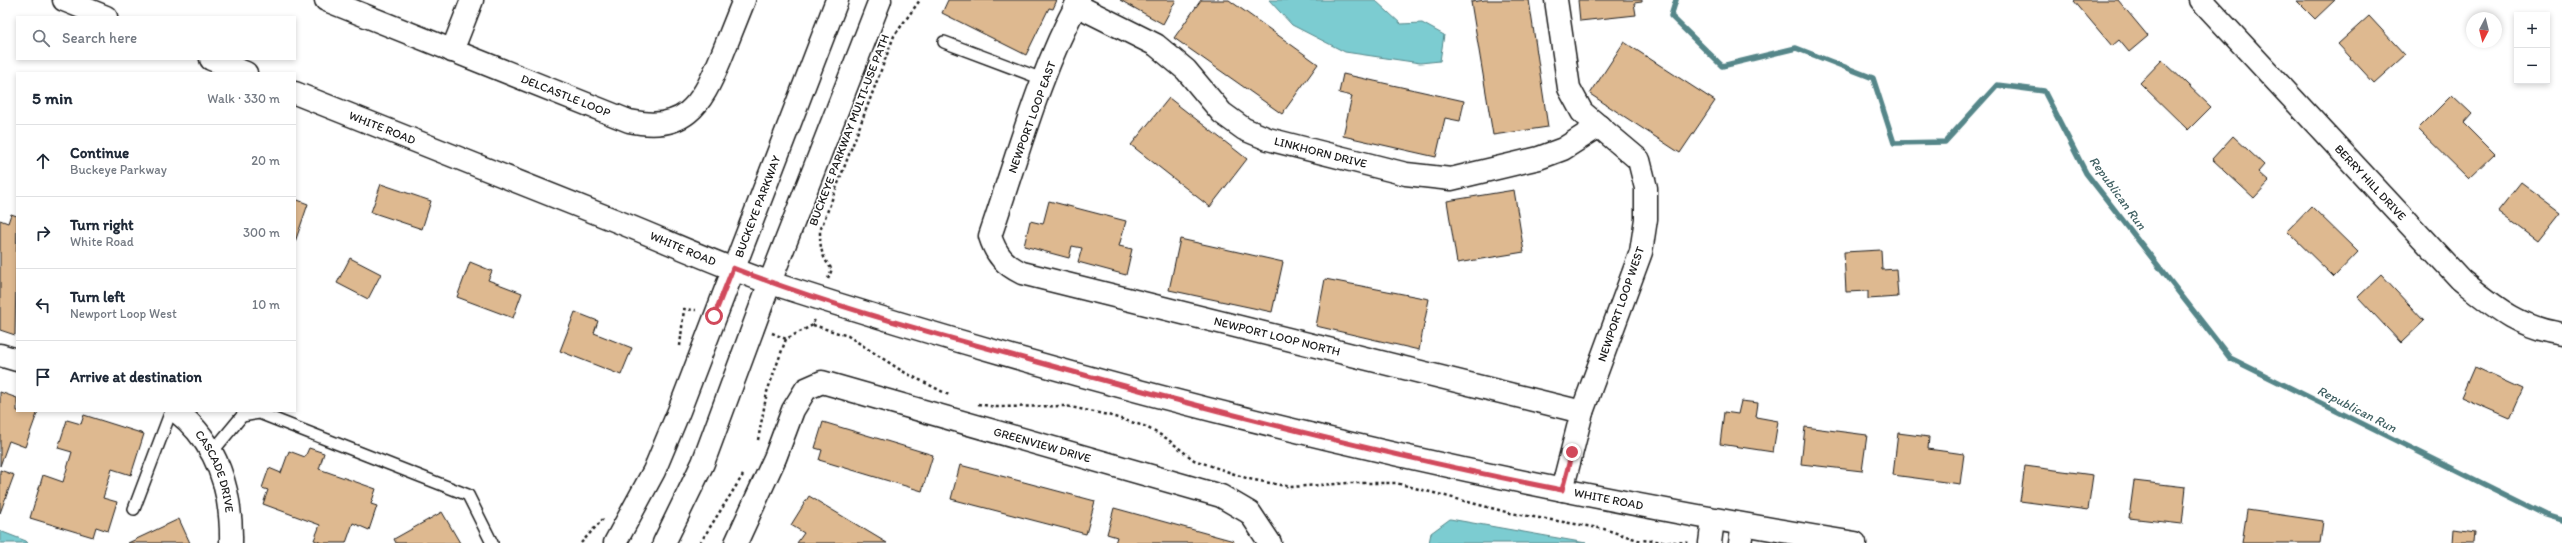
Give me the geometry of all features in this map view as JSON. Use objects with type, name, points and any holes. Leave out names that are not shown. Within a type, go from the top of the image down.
[{"type":"street","points":[[64,0],[104,16]]},
{"type":"street","name":"DELCASTLE LOOP","points":[[326,0],[629,122],[657,125],[686,114],[705,94],[744,0]]},
{"type":"street","points":[[452,51],[472,0]]},
{"type":"street","name":"BUCKEYE PARKWAY","points":[[615,543],[654,471],[837,0]]},
{"type":"street","points":[[664,543],[703,463],[770,282],[880,0]]},
{"type":"street","name":"NEWPORT LOOP WEST","points":[[1556,0],[1569,88],[1582,112],[1639,160],[1646,188],[1646,219],[1641,252],[1582,412],[1562,490]]},
{"type":"street","name":"BERRY HILL DRIVE","points":[[2201,0],[2461,280],[2502,313],[2526,324],[2562,334]]},
{"type":"street","name":"LINKHORN DRIVE","points":[[1078,2],[1156,45],[1186,70],[1222,113],[1244,129],[1268,139],[1406,174],[1451,179],[1539,158],[1563,149],[1599,126]]},
{"type":"street","name":"NEWPORT LOOP EAST","points":[[990,236],[1045,80],[1065,27],[1078,2]]},
{"type":"street","points":[[214,60],[244,72]]},
{"type":"street","name":"WHITE ROAD","points":[[296,93],[770,282],[920,329],[1208,410],[1334,441],[1562,490],[1713,520],[1741,534],[1855,543]]},
{"type":"street","name":"NEWPORT LOOP NORTH","points":[[990,236],[998,256],[1009,267],[1022,273],[1582,412]]},
{"type":"street","points":[[0,355],[16,360]]},
{"type":"street","name":"GREENVIEW DRIVE","points":[[742,541],[793,410],[806,389],[822,382],[1221,496],[1250,513],[1268,539]]},
{"type":"street","name":"CASCADE DRIVE","points":[[177,412],[192,423],[213,451],[228,495],[231,510],[231,543]]},
{"type":"street","points":[[1710,543],[1713,520]]},
{"type":"lane","points":[[944,42],[1045,80]]},
{"type":"lane","points":[[134,509],[171,412]]},
{"type":"lane","points":[[213,451],[242,416],[259,413],[468,495],[492,543]]},
{"type":"path","name":"BUCKEYE PARKWAY MULTI-USE PATH","points":[[813,325],[820,298],[832,269],[824,260],[820,246],[820,231],[894,36],[920,0]]},
{"type":"path","points":[[757,447],[767,392],[786,339],[813,325],[848,336],[902,371],[941,392],[954,397]]},
{"type":"path","points":[[975,403],[996,407],[1066,406],[1108,415],[1144,426],[1166,438],[1194,460],[1249,479],[1291,487],[1349,483],[1396,483],[1510,513],[1604,529],[1638,540],[1691,543]]},
{"type":"path","points":[[700,543],[744,474]]},
{"type":"water","points":[[1269,0],[1375,0],[1401,24],[1422,23],[1444,35],[1440,61],[1420,63],[1345,52],[1292,25]]},
{"type":"water","points":[[1450,519],[1586,543],[1429,543],[1431,533]]},
{"type":"water","points":[[0,531],[26,541],[28,543],[0,543]]},
{"type":"building","points":[[948,0],[1057,0],[1053,9],[1049,8],[1026,55],[942,13]]},
{"type":"building","points":[[1120,0],[1176,0],[1163,24]]},
{"type":"building","points":[[1201,0],[1229,0],[1318,64],[1282,114],[1174,38]]},
{"type":"building","points":[[1485,0],[1529,0],[1548,127],[1493,135],[1471,2]]},
{"type":"building","points":[[1578,0],[1642,0],[1642,2],[1634,3],[1636,15],[1580,21]]},
{"type":"building","points":[[2118,0],[2148,36],[2129,52],[2119,40],[2112,46],[2074,1]]},
{"type":"building","points":[[2296,0],[2335,0],[2315,19]]},
{"type":"building","points":[[2369,16],[2405,55],[2374,83],[2338,44]]},
{"type":"building","points":[[1624,42],[1715,101],[1680,153],[1590,94]]},
{"type":"building","points":[[2162,60],[2211,107],[2188,130],[2140,83]]},
{"type":"building","points":[[1343,74],[1464,101],[1460,121],[1445,118],[1436,157],[1343,136],[1352,96],[1339,93]]},
{"type":"building","points":[[2452,95],[2472,114],[2464,123],[2495,154],[2469,179],[2418,129]]},
{"type":"building","points":[[1169,98],[1247,159],[1210,207],[1131,145]]},
{"type":"building","points":[[2233,136],[2264,165],[2258,172],[2269,182],[2254,198],[2212,159]]},
{"type":"building","points":[[2521,182],[2561,212],[2538,241],[2498,211]]},
{"type":"building","points":[[381,184],[431,201],[422,229],[371,212]]},
{"type":"building","points":[[1514,190],[1524,252],[1457,263],[1447,201]]},
{"type":"building","points":[[296,199],[308,204],[296,239]]},
{"type":"building","points":[[1049,201],[1126,221],[1119,246],[1132,249],[1126,275],[1078,262],[1082,248],[1072,246],[1069,258],[1024,246],[1030,221],[1043,224]]},
{"type":"building","points":[[2311,206],[2358,252],[2334,277],[2287,231]]},
{"type":"building","points":[[11,214],[16,216],[15,335],[0,330],[0,220],[8,223]]},
{"type":"building","points":[[1180,239],[1283,262],[1272,312],[1169,290]]},
{"type":"building","points":[[1881,250],[1882,270],[1896,269],[1898,297],[1868,299],[1868,291],[1846,292],[1844,252]]},
{"type":"building","points":[[350,258],[381,274],[368,299],[337,283]]},
{"type":"building","points":[[470,262],[492,271],[488,280],[522,293],[513,318],[457,297]]},
{"type":"building","points":[[2381,275],[2424,321],[2401,343],[2358,297]]},
{"type":"building","points":[[1325,279],[1429,299],[1419,350],[1316,326]]},
{"type":"building","points":[[575,312],[598,321],[594,333],[632,348],[621,375],[560,351]]},
{"type":"building","points":[[2474,367],[2522,389],[2509,418],[2461,397]]},
{"type":"building","points":[[0,392],[16,398],[16,412],[38,412],[25,447],[9,441],[0,466]]},
{"type":"building","points":[[1741,401],[1758,403],[1756,417],[1778,421],[1773,452],[1720,444],[1724,412],[1738,414]]},
{"type":"building","points":[[84,415],[144,434],[131,475],[112,469],[103,498],[117,502],[108,531],[96,527],[93,537],[30,518],[43,475],[63,482],[72,452],[58,448],[67,420],[81,424]]},
{"type":"building","points":[[823,422],[933,455],[922,491],[819,460],[822,450],[815,448]]},
{"type":"building","points":[[1805,427],[1867,435],[1862,471],[1801,464]]},
{"type":"building","points":[[1898,433],[1929,437],[1928,449],[1964,454],[1960,484],[1893,475]]},
{"type":"building","points":[[309,448],[324,453],[319,469],[376,489],[371,504],[377,506],[369,530],[353,523],[346,543],[322,543],[314,540],[320,525],[263,504],[268,490],[262,488],[269,468],[281,473],[289,451],[305,457]]},
{"type":"building","points":[[960,465],[1095,501],[1086,534],[951,499]]},
{"type":"building","points":[[2025,466],[2093,475],[2088,510],[2020,501]]},
{"type":"building","points":[[0,470],[14,475],[0,513]]},
{"type":"building","points":[[2134,481],[2186,487],[2182,524],[2129,518]]},
{"type":"building","points":[[809,496],[887,543],[797,543],[804,533],[791,525]]},
{"type":"building","points":[[1114,508],[1234,541],[1233,543],[1115,543],[1117,537],[1107,534]]},
{"type":"building","points":[[2247,510],[2323,521],[2320,543],[2242,543]]},
{"type":"building","points":[[442,512],[460,543],[396,543],[394,539]]},
{"type":"building","points":[[179,519],[190,543],[128,543]]},
{"type":"building","points":[[2454,529],[2475,532],[2474,543],[2453,543]]},
{"type":"waterway","name":"Republican Run","points":[[1676,0],[1671,16],[1722,66],[1796,48],[1873,78],[1894,143],[1945,142],[1997,85],[2044,91],[2086,173],[2230,358],[2546,515],[2562,520]]},
{"type":"route","points":[[714,316],[733,268],[770,282],[920,329],[1208,410],[1334,441],[1562,490],[1572,452]]}]
